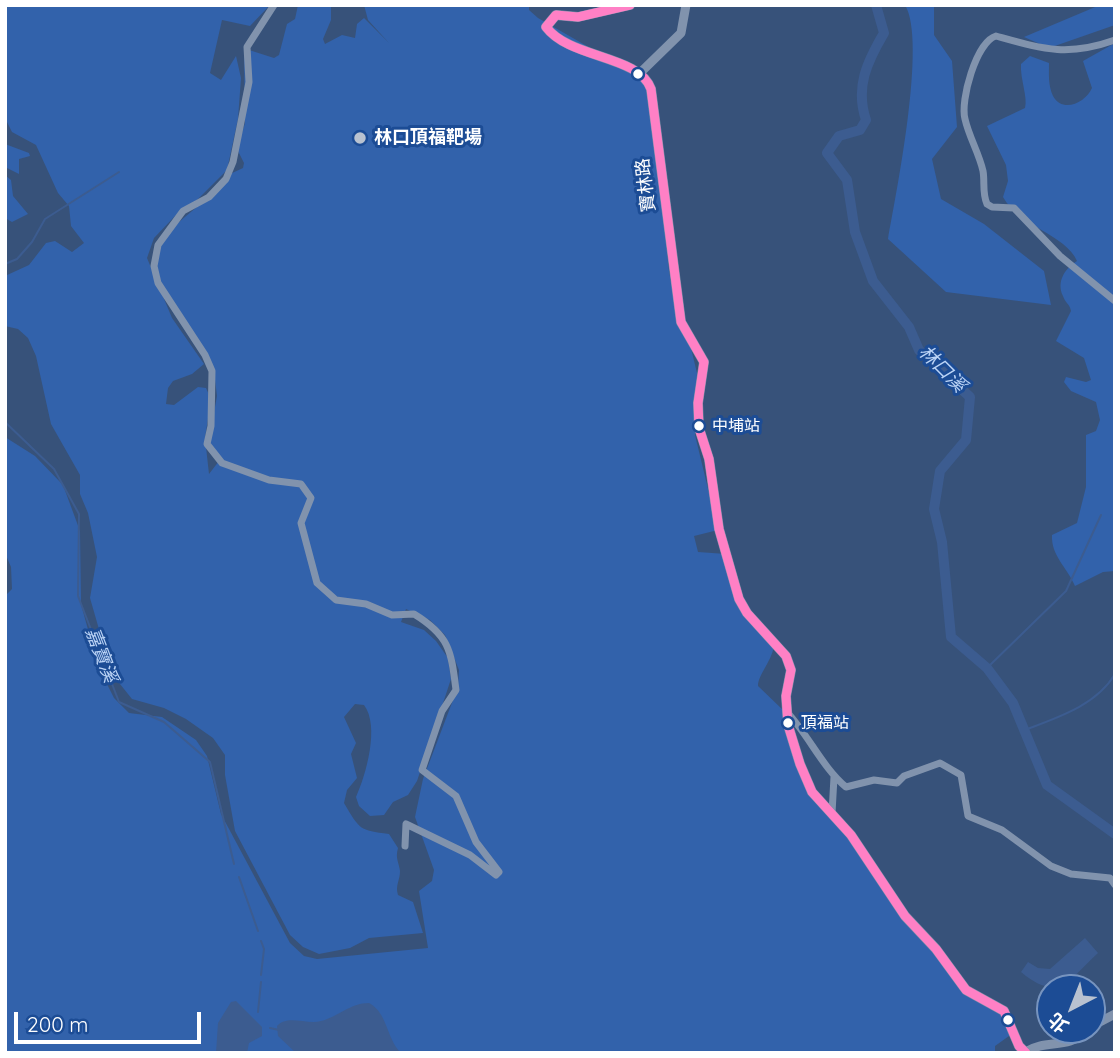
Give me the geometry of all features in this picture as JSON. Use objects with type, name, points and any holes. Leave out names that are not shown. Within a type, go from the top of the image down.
[{"type":"main road","points":[[630,5],[578,17],[556,15],[546,27],[569,44],[641,72]]},
{"type":"main road","name":"寶林路","points":[[641,72],[652,89],[681,322],[704,362],[698,403],[699,428],[709,459],[719,529],[739,599],[747,613],[786,656],[791,670],[786,711],[796,750],[812,792],[864,854],[905,916],[936,949],[965,990],[1003,1011],[1019,1046],[1026,1052]]},
{"type":"street","points":[[274,5],[247,47],[249,82],[233,162],[226,179],[209,197],[183,211],[158,245],[153,266],[158,283],[205,355],[212,371],[211,426],[207,444],[222,463],[269,480],[301,484],[311,498],[301,523],[317,583],[336,600],[366,604],[392,615],[414,614],[442,635],[451,650],[456,690],[442,711],[422,770],[456,796],[476,842],[499,872],[496,875],[486,870],[470,855],[406,824],[405,846]]},
{"type":"street","points":[[641,72],[681,33],[686,5]]},
{"type":"street","points":[[1115,40],[1088,49],[1065,52],[996,36],[990,38],[983,43],[975,58],[964,117],[983,173],[987,204],[992,208],[1014,208],[1060,256],[1115,302]]},
{"type":"street","points":[[786,711],[809,736],[834,777],[846,787],[874,780],[897,783],[904,776],[940,764],[950,767],[961,775],[968,816],[1002,830],[1051,866],[1071,874],[1110,878],[1115,885]]},
{"type":"street","points":[[832,813],[834,777]]},
{"type":"street","points":[[1026,1052],[1040,1045],[1067,1044]]},
{"type":"shaded area","points":[[5,5],[270,5],[250,26],[222,20],[210,73],[221,80],[236,56],[241,78],[238,119],[227,170],[154,238],[147,258],[172,318],[204,364],[192,374],[173,381],[168,388],[166,404],[174,405],[198,387],[206,388],[211,399],[205,438],[209,474],[219,461],[209,440],[217,396],[214,372],[161,283],[155,257],[166,233],[198,206],[228,175],[243,168],[244,163],[237,149],[245,123],[244,52],[249,50],[274,58],[279,55],[287,24],[295,19],[298,5],[331,5],[331,20],[323,39],[325,44],[342,35],[355,38],[357,24],[364,18],[389,43],[368,20],[364,5],[529,5],[529,10],[538,18],[646,80],[653,109],[669,271],[679,327],[689,340],[697,373],[695,435],[718,530],[694,536],[698,552],[726,554],[734,579],[745,600],[775,641],[772,655],[758,686],[783,710],[812,788],[953,976],[1001,1015],[1009,1030],[1009,1036],[995,1046],[995,1053],[5,1053],[5,596],[12,589],[11,567],[5,553],[5,437],[35,456],[63,485],[80,531],[81,604],[98,666],[114,698],[129,713],[162,717],[196,740],[207,756],[221,814],[290,943],[304,956],[317,959],[428,948],[419,891],[432,881],[434,870],[415,817],[423,779],[458,687],[459,670],[445,635],[430,620],[406,609],[401,622],[424,630],[436,641],[448,658],[451,679],[417,781],[408,795],[393,802],[384,815],[370,816],[359,806],[356,797],[370,751],[369,714],[364,705],[355,704],[344,717],[356,743],[351,754],[357,778],[347,790],[344,803],[361,827],[389,834],[398,848],[398,895],[413,902],[423,933],[369,938],[350,948],[319,954],[303,947],[290,935],[235,831],[225,775],[225,755],[213,738],[186,719],[164,708],[132,699],[120,684],[107,657],[90,598],[97,557],[88,513],[80,494],[80,475],[51,424],[36,356],[28,338],[18,329],[5,326],[5,276],[29,265],[46,243],[55,241],[72,252],[84,243],[71,226],[69,206],[58,193],[36,145],[12,132],[5,118]]},
{"type":"shaded area","points":[[905,5],[934,5],[934,35],[952,61],[957,127],[932,159],[941,199],[984,224],[1044,271],[1051,305],[946,292],[888,239],[903,155],[911,83],[911,24]]},
{"type":"shaded area","points":[[1100,5],[1115,5],[1115,25],[1049,48],[1024,37]]},
{"type":"shaded area","points":[[1115,43],[1115,571],[1103,572],[1075,586],[1054,549],[1052,535],[1077,523],[1086,487],[1086,435],[1096,431],[1100,420],[1096,402],[1071,391],[1064,382],[1066,377],[1086,382],[1091,380],[1084,358],[1056,341],[1071,311],[1061,291],[1061,281],[1065,271],[1077,261],[1063,244],[1020,216],[1003,197],[1008,181],[1006,165],[987,126],[1025,108],[1021,64],[1030,56],[1049,63],[1053,96],[1062,104],[1068,105],[1085,98],[1092,88],[1083,61]]},
{"type":"shaded area","points":[[5,144],[29,153],[30,156],[19,159],[19,174],[5,167]]},
{"type":"shaded area","points":[[5,175],[11,180],[13,196],[28,214],[12,222],[5,218]]},
{"type":"shaded area","points":[[1085,938],[1098,953],[1076,974],[1036,974],[1036,982],[1021,972],[1028,962],[1038,968],[1050,969]]},
{"type":"shaded area","points":[[236,1001],[262,1027],[262,1036],[249,1043],[247,1053],[216,1053],[218,1023],[231,1002]]},
{"type":"shaded area","points":[[369,1003],[384,1019],[392,1040],[401,1053],[296,1053],[278,1036],[277,1026],[286,1021],[321,1021],[356,1005]]},
{"type":"waterway","name":"林口溪","points":[[876,5],[884,33],[864,75],[862,97],[866,120],[860,130],[839,136],[827,153],[847,180],[855,232],[873,281],[909,327],[919,350],[970,397],[966,440],[940,471],[934,509],[942,542],[951,637],[987,668],[1013,703],[1047,785],[1115,834]]},
{"type":"waterway","points":[[5,264],[17,259],[32,242],[45,219],[119,172]]},
{"type":"waterway","name":"嘉寶溪","points":[[5,422],[54,469],[79,514],[78,596],[119,702],[164,722],[210,762],[234,864]]},
{"type":"waterway","points":[[987,668],[1066,591],[1101,515]]},
{"type":"waterway","points":[[1022,731],[1086,703],[1097,695],[1115,674]]},
{"type":"waterway","name":"嘉寶溪","points":[[239,877],[258,931]]},
{"type":"waterway","name":"嘉寶溪","points":[[261,941],[264,949],[261,975]]},
{"type":"waterway","name":"嘉寶溪","points":[[258,1012],[261,982]]},
{"type":"waterway","name":"嘉寶溪","points":[[270,1028],[279,1030]]},
{"type":"transit line","points":[[630,5],[578,17],[556,15],[546,27],[571,45],[633,69],[644,78],[651,89],[681,322],[704,362],[698,403],[699,428],[709,459],[719,529],[739,599],[747,613],[786,656],[791,670],[786,696],[788,725],[800,764],[812,792],[851,835],[905,916],[936,949],[966,990],[1004,1011],[1019,1046],[1026,1053]]},
{"type":"place","name":"林口頂福靶場","points":[[360,138]]},
{"type":"place","name":"中埔站","points":[[699,426]]},
{"type":"place","name":"頂福站","points":[[788,723]]}]
